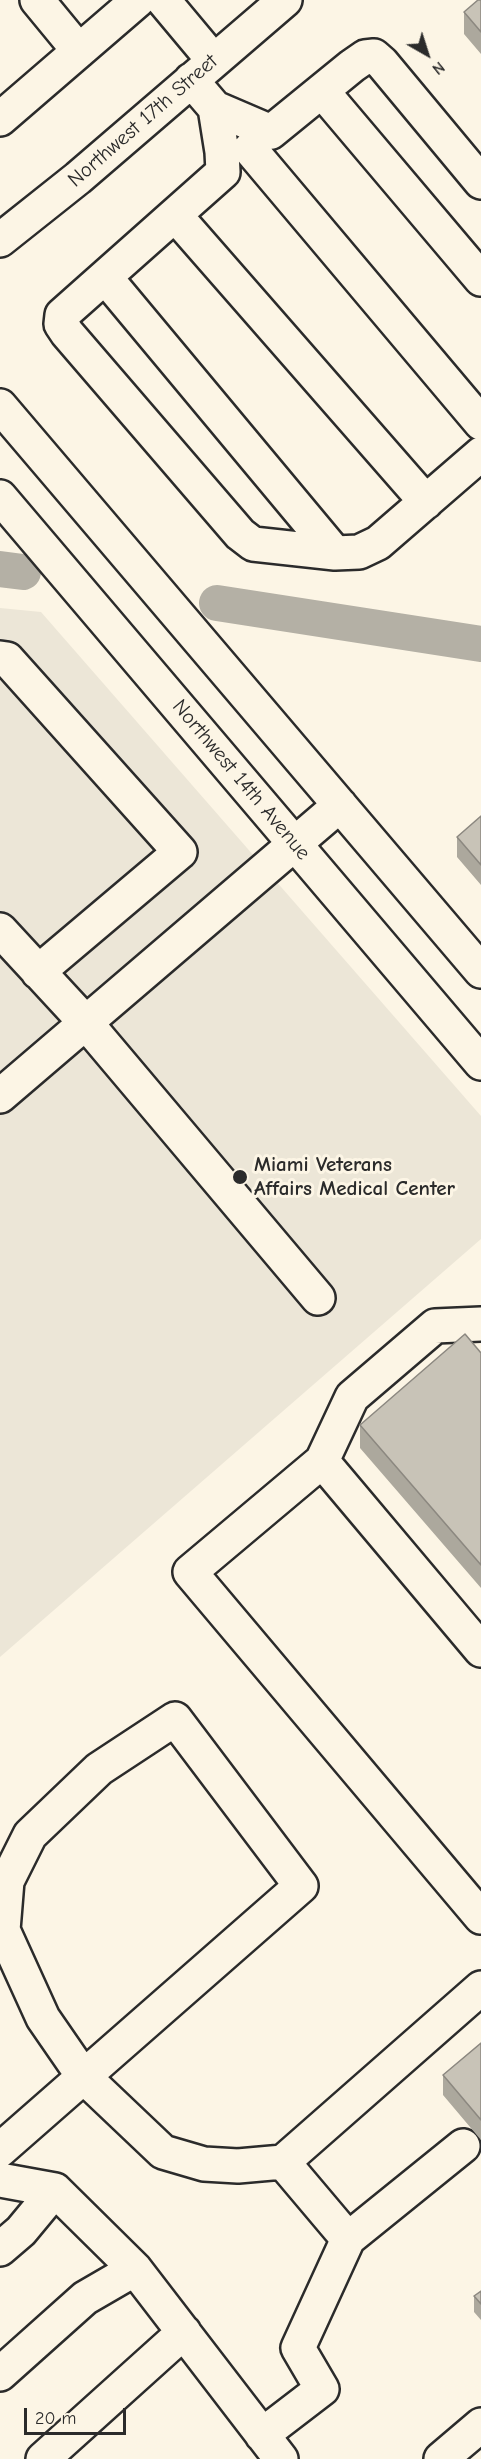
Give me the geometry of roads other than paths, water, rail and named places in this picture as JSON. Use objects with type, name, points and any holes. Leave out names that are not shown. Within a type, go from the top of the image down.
[{"type":"street","points":[[37,0],[79,51]]},
{"type":"street","points":[[0,119],[138,0]]},
{"type":"street","points":[[163,0],[203,70],[214,108],[223,172]]},
{"type":"street","name":"Northwest 17th Street","points":[[0,240],[78,178],[285,0]]},
{"type":"street","points":[[481,182],[382,63],[374,56],[366,57],[223,172],[62,315],[61,324],[240,534],[253,543],[335,553],[360,552],[378,543],[481,454]]},
{"type":"street","points":[[322,92],[481,279]]},
{"type":"street","points":[[214,108],[261,141],[481,423]]},
{"type":"street","points":[[175,215],[426,502]]},
{"type":"street","points":[[105,277],[335,553]]},
{"type":"street","points":[[0,406],[481,971]]},
{"type":"street","name":"Northwest 14th Avenue","points":[[0,497],[481,1063]]},
{"type":"street","points":[[0,658],[7,659],[180,852],[38,972]]},
{"type":"street","points":[[0,1096],[340,805]]},
{"type":"street","points":[[0,930],[86,1023],[318,1298]]},
{"type":"street","points":[[481,1324],[435,1326],[352,1397],[322,1461],[190,1572],[481,1917]]},
{"type":"street","points":[[322,1461],[481,1650]]},
{"type":"street","points":[[5,2135],[83,2076],[301,1886],[175,1719],[99,1768],[30,1835],[7,1881],[3,1930],[43,2018],[83,2076],[163,2152],[216,2164],[238,2166],[283,2162],[481,1988]]},
{"type":"street","points":[[0,2180],[55,2190],[135,2269],[272,2447],[321,2389],[298,2348],[348,2240],[463,2146]]},
{"type":"street","points":[[283,2162],[348,2240]]},
{"type":"street","points":[[0,2249],[21,2231],[55,2190]]},
{"type":"street","points":[[0,2374],[85,2298],[135,2269]]},
{"type":"street","points":[[44,2459],[184,2332]]},
{"type":"street","points":[[441,2459],[481,2425]]},
{"type":"waterway","points":[[0,569],[23,572]]},
{"type":"waterway","points":[[217,603],[481,644]]},
{"type":"place","name":"Miami Veterans Affairs Medical Center","points":[[240,1177]]}]
